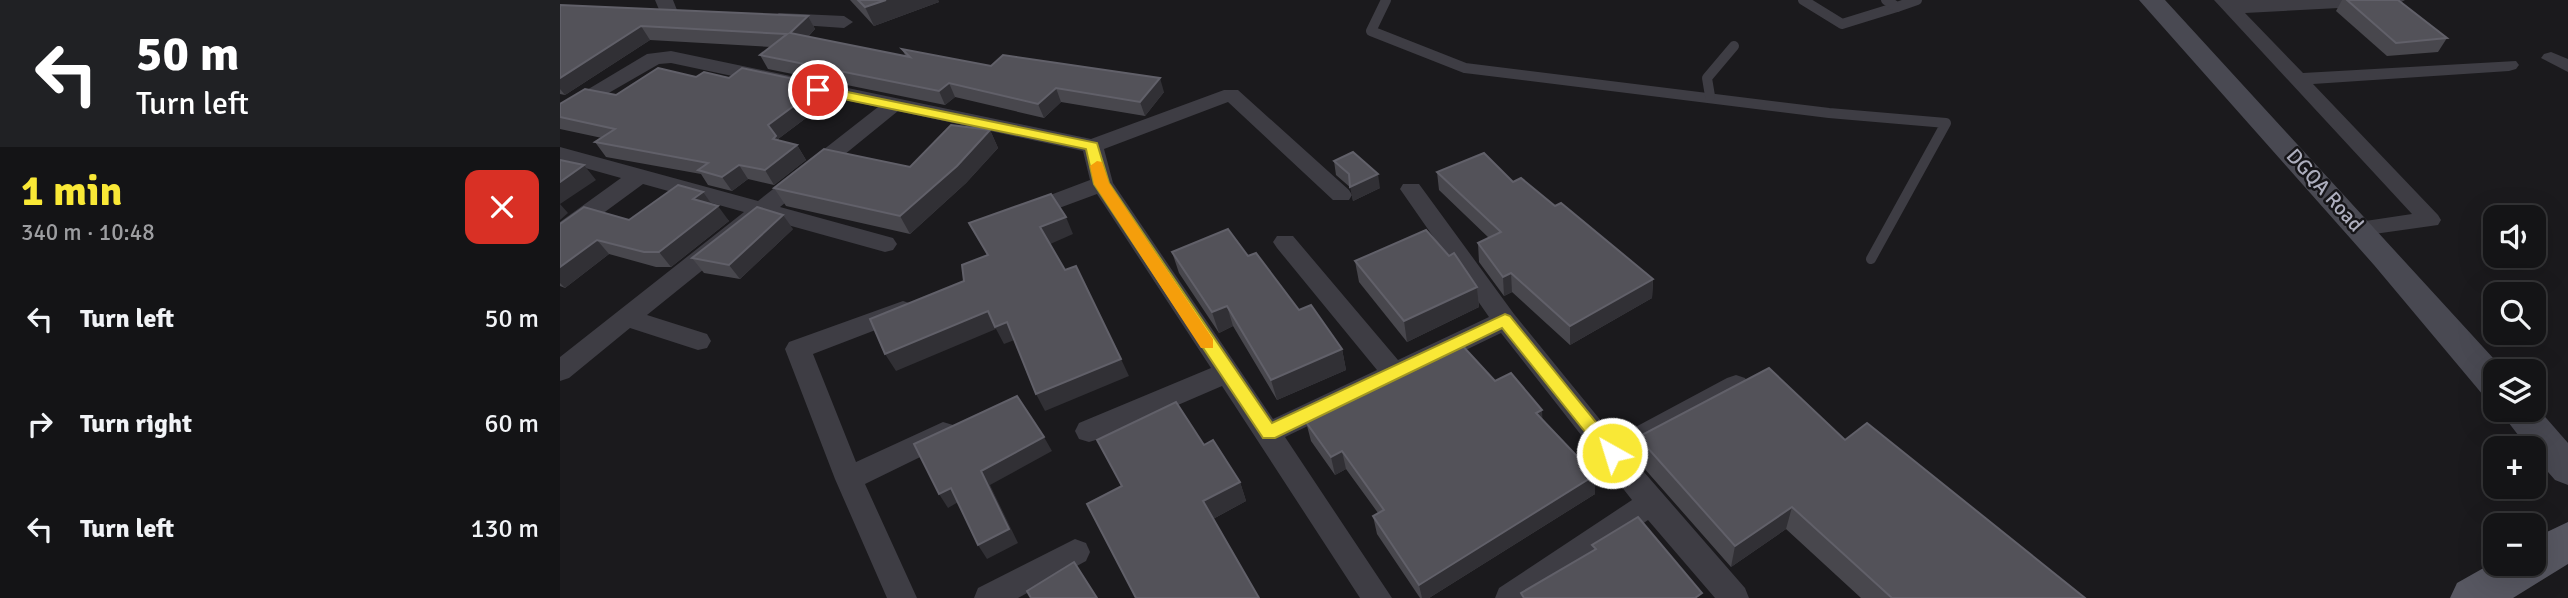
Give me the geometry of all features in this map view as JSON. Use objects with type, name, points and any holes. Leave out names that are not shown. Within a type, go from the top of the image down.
[{"type":"main road","name":"DGQA Road","points":[[2151,0],[2360,228],[2483,370]]},
{"type":"main road","points":[[2527,422],[2568,469]]},
{"type":"main road","points":[[2546,554],[2568,541]]},
{"type":"main road","points":[[2473,598],[2509,576]]},
{"type":"street","points":[[764,19],[844,22],[827,0]]},
{"type":"street","points":[[2227,4],[2396,0]]},
{"type":"street","points":[[2227,4],[2430,220],[2360,228]]},
{"type":"street","points":[[643,13],[672,10]]},
{"type":"street","points":[[560,116],[654,58],[671,57],[892,106],[1092,146],[1231,94],[1341,195]]},
{"type":"street","points":[[2298,79],[2509,65]]},
{"type":"street","points":[[560,371],[892,106]]},
{"type":"street","points":[[1092,146],[1102,184],[1377,598]]},
{"type":"street","points":[[564,159],[639,176],[885,244]]},
{"type":"street","points":[[560,233],[639,176]]},
{"type":"street","points":[[1000,222],[1102,184]]},
{"type":"street","points":[[1411,189],[1505,320],[1651,503],[1734,598]]},
{"type":"street","points":[[1285,242],[1393,372]]},
{"type":"street","points":[[902,598],[849,480],[798,349],[922,302]]},
{"type":"street","points":[[627,318],[698,341]]},
{"type":"street","points":[[1269,433],[1505,320]]},
{"type":"street","points":[[1089,431],[1226,373]]},
{"type":"street","points":[[1612,453],[1736,385]]},
{"type":"street","points":[[849,480],[968,421]]},
{"type":"street","points":[[1510,598],[1651,503]]},
{"type":"street","points":[[989,598],[1075,552]]},
{"type":"lane","points":[[1386,0],[1371,31],[1465,68],[1710,96],[1829,113],[1946,123],[1871,258]]},
{"type":"lane","points":[[1803,0],[1842,24],[1917,0]]},
{"type":"lane","points":[[1886,0],[1897,7]]},
{"type":"lane","points":[[1710,96],[1707,78],[1734,46]]},
{"type":"building","points":[[858,0],[886,0],[865,7]]},
{"type":"building","points":[[2347,0],[2398,0],[2447,38],[2396,43]]},
{"type":"building","points":[[560,5],[808,16],[790,33],[910,57],[902,49],[991,66],[1003,55],[1160,78],[1140,102],[1056,88],[1038,104],[949,83],[939,91],[760,55],[787,34],[641,26],[560,78]]},
{"type":"building","points":[[658,68],[696,77],[704,72],[729,78],[742,68],[822,85],[768,125],[776,136],[773,139],[797,145],[765,170],[739,165],[722,177],[698,170],[708,163],[595,142],[615,129],[560,117],[560,104],[585,89],[616,95]]},
{"type":"building","points":[[951,125],[990,130],[957,166],[900,216],[774,188],[824,149],[910,167]]},
{"type":"building","points":[[1353,152],[1378,174],[1350,187],[1349,174],[1334,161]]},
{"type":"building","points":[[1484,153],[1513,182],[1521,178],[1555,206],[1561,203],[1653,279],[1570,326],[1511,273],[1503,277],[1478,243],[1501,232],[1437,172]]},
{"type":"building","points":[[560,160],[584,165],[560,182]]},
{"type":"building","points":[[678,185],[703,192],[693,199],[718,206],[659,252],[644,252],[597,240],[560,267],[560,224],[584,207],[629,220]]},
{"type":"building","points":[[1051,194],[1066,217],[1040,227],[1065,270],[1076,266],[1121,359],[1036,394],[1007,322],[995,327],[988,311],[885,354],[870,319],[964,281],[962,265],[988,255],[969,223]]},
{"type":"building","points":[[757,207],[783,215],[729,265],[692,258]]},
{"type":"building","points":[[1228,229],[1248,256],[1256,253],[1299,310],[1311,305],[1342,349],[1271,380],[1227,306],[1212,312],[1172,252]]},
{"type":"building","points":[[1426,230],[1449,256],[1454,253],[1477,287],[1404,321],[1355,261]]},
{"type":"building","points":[[1460,343],[1495,381],[1511,373],[1542,410],[1536,413],[1595,475],[1419,585],[1373,516],[1384,510],[1342,451],[1331,457],[1306,422]]},
{"type":"building","points":[[1769,368],[1845,440],[1867,423],[2085,598],[1892,598],[1792,507],[1735,546],[1638,437]]},
{"type":"building","points":[[1017,396],[1044,437],[981,471],[1009,529],[978,545],[951,488],[939,494],[914,444]]},
{"type":"building","points":[[1176,402],[1204,445],[1213,440],[1240,482],[1203,501],[1259,598],[1136,598],[1087,504],[1122,486],[1097,440]]},
{"type":"building","points":[[1638,517],[1702,593],[1695,598],[1524,598],[1521,593],[1596,549],[1592,545]]},
{"type":"building","points":[[1074,562],[1097,598],[1031,598],[1027,591]]},
{"type":"slow traffic","points":[[1097,166],[1102,184],[1207,344]]},
{"type":"route","points":[[818,90],[1092,146],[1102,184],[1226,373],[1269,433],[1505,320],[1612,453]]}]
